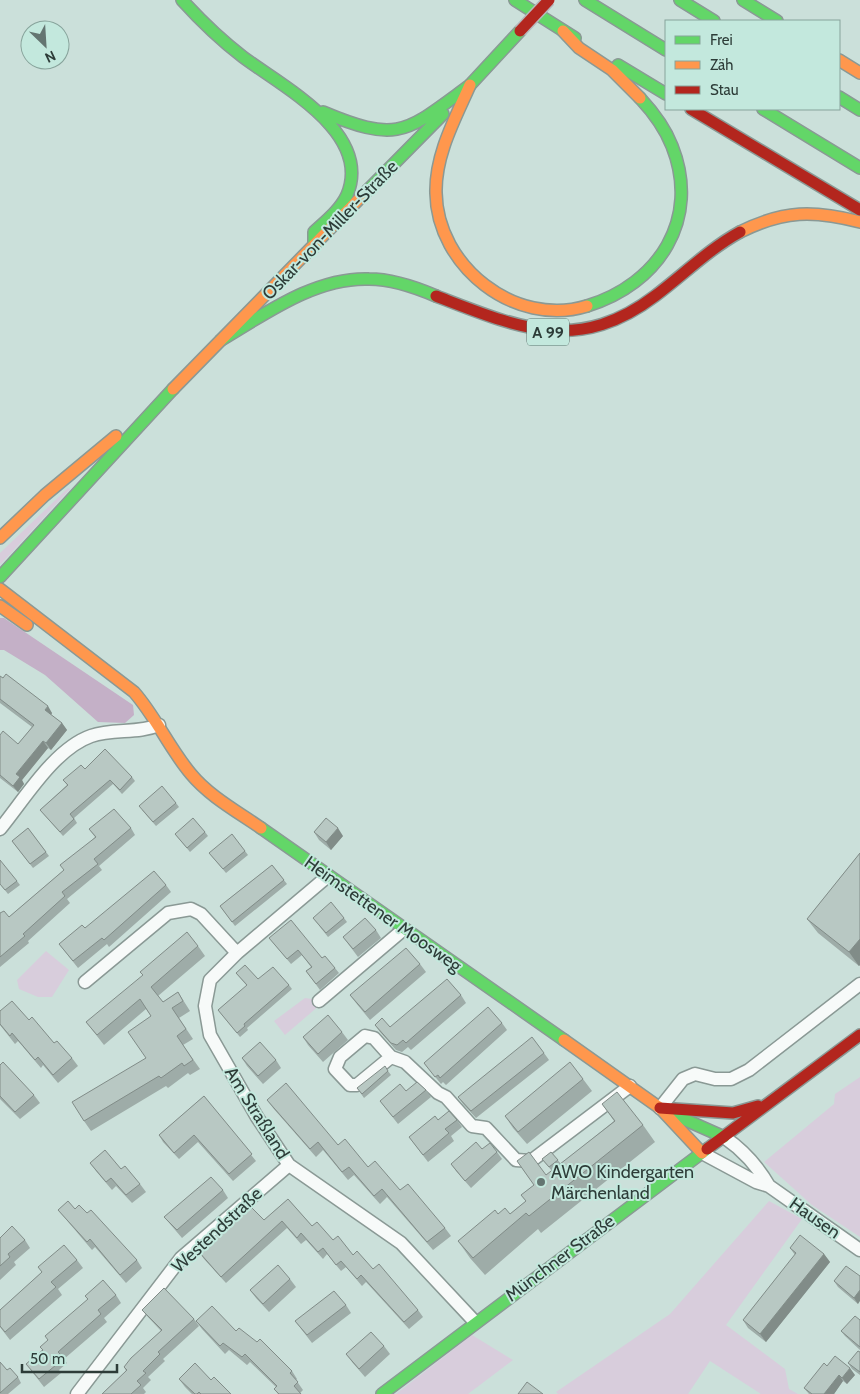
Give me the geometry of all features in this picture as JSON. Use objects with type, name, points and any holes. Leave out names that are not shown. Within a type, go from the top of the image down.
[{"type":"main road","points":[[182,0],[195,16],[216,34],[314,108],[333,127],[343,143],[350,162],[349,189],[341,205],[314,232],[314,247]]},
{"type":"main road","points":[[515,0],[665,93]]},
{"type":"main road","name":"Oskar-von-Miller-Straße","points":[[0,577],[98,472],[152,410],[314,247],[549,0]]},
{"type":"main road","points":[[586,0],[665,49]]},
{"type":"main road","points":[[680,0],[712,20]]},
{"type":"main road","points":[[743,0],[775,20]]},
{"type":"main road","points":[[470,84],[443,145],[436,185],[440,216],[448,242],[462,266],[481,284],[523,307],[556,312],[589,308],[616,297],[638,281],[657,263],[670,242],[678,220],[682,196],[681,170],[672,145],[659,122],[612,70],[570,43],[563,31]]},
{"type":"main road","points":[[840,58],[860,64]]},
{"type":"main road","points":[[840,59],[860,73]]},
{"type":"main road","points":[[314,108],[357,128],[377,132],[398,132],[416,125],[470,84]]},
{"type":"main road","points":[[840,98],[860,110]]},
{"type":"main road","points":[[693,110],[860,210]]},
{"type":"main road","points":[[765,110],[860,168]]},
{"type":"main road","name":"A 99","points":[[222,340],[271,311],[322,286],[360,279],[403,283],[513,324],[550,332],[590,328],[626,317],[653,298],[715,246],[761,220],[803,211],[838,215],[860,222]]},
{"type":"main road","name":"Oskar-von-Miller-Straße","points":[[0,538],[45,495],[128,426],[152,410]]},
{"type":"main road","name":"Heimstettener Moosweg","points":[[0,589],[134,692],[159,725],[175,754],[192,776],[404,930],[660,1108],[702,1153]]},
{"type":"main road","name":"Heimstettener Moosweg","points":[[0,606],[99,673],[134,692]]},
{"type":"main road","name":"Münchner Straße","points":[[382,1394],[475,1322],[860,1035]]},
{"type":"main road","points":[[660,1108],[733,1113],[768,1103]]},
{"type":"main road","name":"Heimstettener Moosweg","points":[[660,1108],[724,1137]]},
{"type":"street","points":[[0,829],[69,747],[90,736],[109,732],[148,729],[159,725]]},
{"type":"street","name":"Am Straßland","points":[[328,876],[237,953],[210,980],[205,1006],[210,1035],[257,1117],[289,1165],[401,1243],[475,1322]]},
{"type":"street","points":[[85,982],[168,913],[191,909],[202,914],[237,953]]},
{"type":"street","points":[[320,1001],[404,930]]},
{"type":"street","points":[[660,1108],[683,1079],[696,1074],[715,1079],[731,1079],[749,1070],[860,984]]},
{"type":"street","points":[[391,1057],[405,1062],[438,1093],[446,1097],[472,1126],[486,1128],[516,1160],[531,1161],[630,1086]]},
{"type":"street","name":"Hausen","points":[[724,1137],[741,1148],[769,1186]]},
{"type":"street","name":"Hausen","points":[[702,1153],[756,1182],[769,1186],[860,1250]]},
{"type":"street","name":"Westendstraße","points":[[77,1394],[181,1258],[289,1165]]},
{"type":"shaded area","points":[[68,488],[70,489],[1,564],[0,553]]},
{"type":"shaded area","points":[[0,618],[4,618],[133,705],[134,715],[125,723],[98,722],[45,675],[4,650],[0,650]]},
{"type":"shaded area","points":[[46,951],[69,970],[52,997],[38,997],[19,989],[17,980]]},
{"type":"shaded area","points":[[305,998],[312,999],[321,1004],[285,1035],[274,1021]]},
{"type":"shaded area","points":[[860,1077],[860,1237],[812,1205],[764,1162],[834,1104],[835,1094]]},
{"type":"shaded area","points":[[769,1201],[802,1219],[726,1325],[785,1369],[789,1389],[798,1394],[761,1394],[710,1361],[688,1394],[558,1394],[556,1392],[670,1314]]},
{"type":"shaded area","points":[[472,1335],[513,1360],[468,1394],[396,1394]]},
{"type":"building","points":[[6,674],[48,706],[45,710],[62,723],[46,743],[43,741],[16,774],[20,777],[13,786],[0,775],[0,735],[3,731],[18,744],[34,725],[0,699],[0,676],[3,678]]},
{"type":"building","points":[[105,749],[132,777],[120,790],[110,780],[70,814],[74,819],[60,832],[40,810],[68,785],[63,780],[81,765],[85,769]]},
{"type":"building","points":[[162,786],[176,803],[153,822],[139,806]]},
{"type":"building","points":[[114,809],[131,828],[94,859],[98,864],[62,892],[65,896],[23,934],[25,936],[0,957],[0,913],[4,911],[9,917],[64,870],[60,865],[96,837],[89,829]]},
{"type":"building","points":[[193,818],[205,832],[187,848],[175,834]]},
{"type":"building","points":[[326,818],[338,828],[326,842],[314,832]]},
{"type":"building","points":[[28,828],[46,852],[30,864],[12,841]]},
{"type":"building","points":[[232,834],[245,851],[223,869],[209,853]]},
{"type":"building","points":[[860,853],[860,939],[849,952],[807,919]]},
{"type":"building","points":[[0,860],[17,881],[5,890],[0,884]]},
{"type":"building","points":[[272,865],[284,880],[232,922],[220,906]]},
{"type":"building","points":[[154,871],[166,885],[104,940],[102,938],[73,961],[59,944],[82,925],[85,928]]},
{"type":"building","points":[[331,902],[344,918],[326,933],[313,918]]},
{"type":"building","points":[[365,918],[376,930],[353,949],[343,937]]},
{"type":"building","points":[[291,920],[322,958],[325,956],[335,968],[316,984],[306,971],[312,967],[298,950],[287,959],[269,938]]},
{"type":"building","points":[[187,932],[198,946],[151,987],[163,1002],[178,992],[183,1001],[172,1008],[186,1029],[177,1036],[193,1060],[184,1066],[182,1063],[161,1078],[159,1076],[84,1121],[72,1102],[146,1058],[128,1032],[151,1016],[140,999],[97,1035],[86,1022],[143,975],[140,972]]},
{"type":"building","points":[[406,948],[420,964],[365,1012],[350,995]]},
{"type":"building","points":[[245,965],[258,979],[273,967],[289,985],[244,1024],[245,1026],[237,1033],[218,1010],[247,985],[236,973]]},
{"type":"building","points":[[447,979],[461,995],[406,1043],[403,1040],[397,1045],[391,1043],[375,1025],[382,1018],[390,1027]]},
{"type":"building","points":[[12,1001],[29,1020],[32,1017],[54,1043],[57,1041],[72,1058],[53,1075],[38,1057],[35,1060],[12,1033],[10,1036],[0,1024],[0,1011]]},
{"type":"building","points":[[488,1007],[502,1023],[440,1078],[438,1075],[435,1077],[424,1063]]},
{"type":"building","points":[[328,1015],[342,1032],[318,1054],[303,1037]]},
{"type":"building","points":[[532,1037],[544,1053],[471,1111],[458,1097]]},
{"type":"building","points":[[260,1042],[276,1060],[258,1076],[242,1058]]},
{"type":"building","points":[[3,1062],[34,1095],[15,1112],[0,1096],[0,1065]]},
{"type":"building","points":[[570,1062],[583,1079],[518,1132],[505,1116]]},
{"type":"building","points":[[385,1066],[388,1071],[362,1094],[357,1088]]},
{"type":"building","points":[[417,1082],[426,1090],[393,1117],[380,1101],[400,1084],[406,1091]]},
{"type":"building","points":[[286,1083],[338,1145],[345,1139],[368,1167],[375,1161],[400,1190],[408,1184],[445,1228],[427,1242],[382,1189],[374,1196],[349,1167],[342,1172],[318,1142],[310,1149],[267,1100]]},
{"type":"building","points":[[617,1092],[643,1125],[529,1216],[526,1213],[473,1258],[458,1241],[495,1210],[498,1214],[505,1208],[510,1214],[526,1201],[521,1195],[534,1185],[517,1161],[529,1152],[546,1175],[615,1121],[602,1104]]},
{"type":"building","points":[[204,1096],[252,1154],[229,1174],[194,1135],[174,1153],[159,1135]]},
{"type":"building","points":[[449,1111],[457,1120],[445,1129],[449,1133],[423,1155],[409,1137],[435,1116],[438,1120]]},
{"type":"building","points":[[476,1142],[482,1149],[490,1143],[497,1152],[465,1181],[451,1164]]},
{"type":"building","points":[[105,1150],[121,1169],[125,1166],[140,1184],[126,1195],[111,1178],[106,1182],[90,1163]]},
{"type":"building","points":[[551,1152],[558,1160],[549,1167],[542,1159]]},
{"type":"building","points":[[211,1177],[223,1190],[177,1230],[164,1217]]},
{"type":"building","points":[[288,1199],[312,1226],[317,1222],[333,1240],[338,1236],[353,1255],[357,1251],[373,1269],[379,1264],[418,1310],[404,1322],[361,1275],[357,1279],[341,1261],[336,1265],[323,1248],[318,1252],[301,1233],[297,1238],[282,1221],[221,1277],[199,1252],[248,1204],[264,1220]]},
{"type":"building","points":[[68,1201],[75,1209],[79,1205],[87,1213],[91,1210],[137,1260],[120,1275],[90,1239],[87,1242],[58,1210]]},
{"type":"building","points":[[12,1226],[25,1240],[8,1254],[10,1257],[0,1266],[0,1238]]},
{"type":"building","points":[[800,1235],[824,1254],[760,1334],[743,1320],[796,1253],[790,1248]]},
{"type":"building","points":[[64,1245],[77,1260],[51,1282],[56,1287],[5,1332],[0,1326],[0,1310],[42,1272],[38,1267]]},
{"type":"building","points":[[278,1265],[290,1279],[263,1304],[250,1290]]},
{"type":"building","points":[[846,1266],[860,1276],[860,1290],[854,1298],[834,1281]]},
{"type":"building","points":[[103,1280],[116,1295],[98,1310],[101,1314],[58,1352],[61,1355],[53,1362],[56,1365],[39,1379],[26,1364],[43,1350],[40,1347],[48,1340],[45,1336],[88,1299],[85,1296]]},
{"type":"building","points":[[164,1288],[194,1319],[158,1352],[160,1354],[143,1371],[146,1373],[137,1381],[141,1385],[131,1394],[102,1394],[127,1370],[124,1367],[131,1358],[162,1330],[142,1310]]},
{"type":"building","points":[[334,1291],[346,1305],[307,1335],[295,1321]]},
{"type":"building","points":[[212,1306],[236,1331],[239,1328],[257,1342],[260,1339],[292,1371],[290,1373],[298,1382],[294,1386],[301,1394],[279,1394],[274,1389],[277,1386],[245,1354],[242,1357],[223,1343],[220,1346],[196,1321]]},
{"type":"building","points":[[855,1316],[860,1320],[860,1347],[841,1331]]},
{"type":"building","points":[[371,1332],[384,1346],[359,1369],[346,1354]]},
{"type":"building","points":[[858,1351],[860,1352],[860,1372],[848,1363]]},
{"type":"building","points":[[835,1356],[850,1368],[842,1378],[839,1375],[824,1394],[812,1394],[804,1388],[824,1363],[827,1366]]},
{"type":"building","points":[[0,1362],[7,1370],[10,1368],[18,1377],[0,1393]]},
{"type":"building","points":[[195,1363],[211,1380],[214,1377],[231,1394],[201,1394],[199,1392],[195,1394],[179,1379]]},
{"type":"building","points":[[527,1382],[543,1394],[518,1394]]},
{"type":"traffic: fast","points":[[182,0],[211,30],[235,51],[280,82],[320,114],[336,132],[347,152],[352,172],[347,195],[337,210],[314,232],[314,247]]},
{"type":"traffic: fast","points":[[515,0],[575,38]]},
{"type":"traffic: fast","points":[[585,0],[665,49]]},
{"type":"traffic: fast","points":[[680,0],[712,20]]},
{"type":"traffic: fast","points":[[743,0],[775,20]]},
{"type":"traffic: fast","points":[[470,85],[520,31]]},
{"type":"traffic: fast","points":[[618,65],[665,93]]},
{"type":"traffic: fast","points":[[323,112],[369,128],[386,130],[401,128],[415,123],[430,114],[469,86]]},
{"type":"traffic: fast","points":[[587,306],[613,296],[635,282],[653,265],[667,245],[677,223],[681,199],[680,173],[666,133],[640,98]]},
{"type":"traffic: fast","points":[[840,98],[860,110]]},
{"type":"traffic: fast","points":[[765,110],[860,168]]},
{"type":"traffic: fast","points":[[363,195],[443,114]]},
{"type":"traffic: fast","points":[[221,340],[291,299],[329,284],[349,280],[386,280],[436,296]]},
{"type":"traffic: fast","points":[[0,577],[173,389]]},
{"type":"traffic: fast","points":[[261,828],[564,1040]]},
{"type":"traffic: fast","points":[[670,1113],[724,1137]]},
{"type":"traffic: fast","points":[[382,1394],[707,1149]]},
{"type":"traffic: slow","points":[[563,31],[579,48],[612,70],[640,98]]},
{"type":"traffic: slow","points":[[840,61],[860,73]]},
{"type":"traffic: slow","points":[[470,85],[442,151],[437,179],[436,193],[440,220],[450,245],[465,267],[485,285],[508,299],[533,308],[560,310],[587,306]]},
{"type":"traffic: slow","points":[[173,389],[363,195]]},
{"type":"traffic: slow","points":[[740,232],[771,219],[799,214],[828,215],[860,222]]},
{"type":"traffic: slow","points":[[0,538],[45,495],[116,436]]},
{"type":"traffic: slow","points":[[0,589],[134,692],[183,764],[198,782],[224,803],[261,828]]},
{"type":"traffic: slow","points":[[0,606],[27,625]]},
{"type":"traffic: slow","points":[[564,1040],[660,1108],[702,1153]]},
{"type":"traffic: jam","points":[[520,31],[549,0]]},
{"type":"traffic: jam","points":[[693,110],[860,210]]},
{"type":"traffic: jam","points":[[436,296],[493,317],[547,330],[573,330],[599,325],[627,314],[655,296],[707,254],[740,232]]},
{"type":"traffic: jam","points":[[707,1149],[860,1035]]},
{"type":"traffic: jam","points":[[660,1108],[733,1113],[758,1106]]},
{"type":"place","name":"AWO Kindergarten Märchenland","points":[[541,1182]]}]
